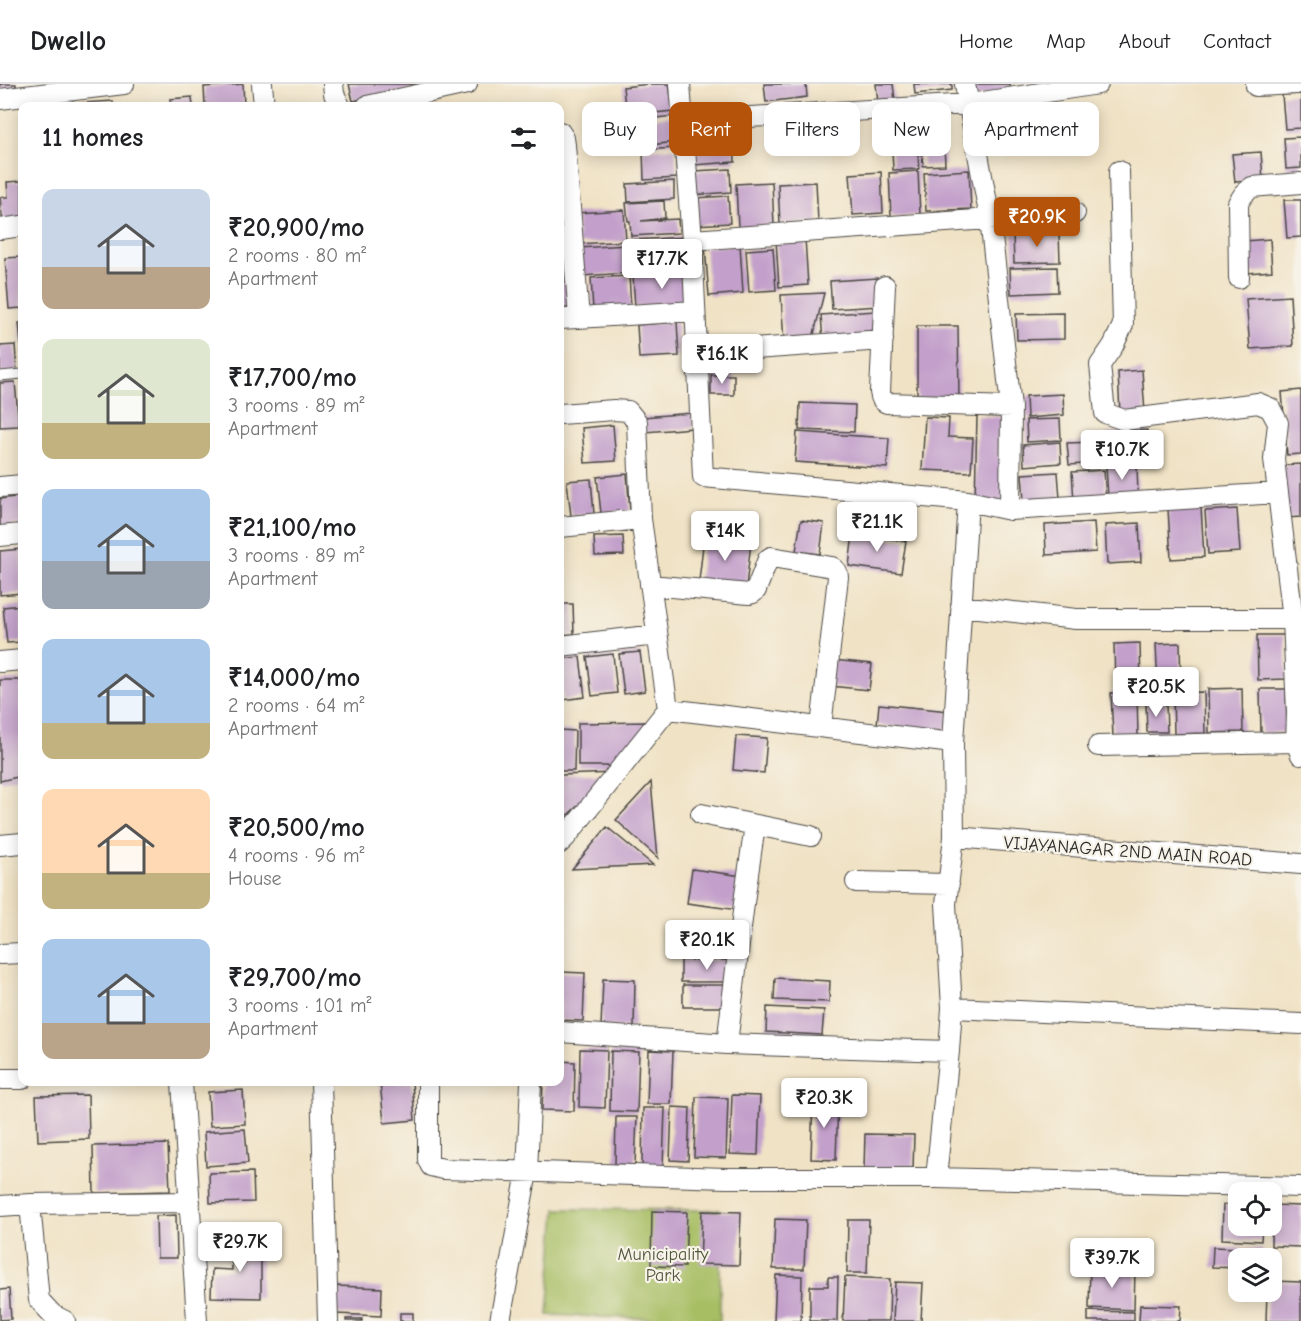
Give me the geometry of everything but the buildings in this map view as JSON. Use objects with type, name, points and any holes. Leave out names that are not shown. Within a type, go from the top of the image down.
[{"type":"street","points":[[0,99],[61,94],[124,84]]},
{"type":"street","points":[[262,84],[264,102]]},
{"type":"street","points":[[333,84],[337,102]]},
{"type":"street","points":[[380,102],[427,88],[467,84]]},
{"type":"street","points":[[680,84],[681,102]]},
{"type":"street","points":[[965,84],[970,102]]},
{"type":"street","points":[[983,102],[1098,84]]},
{"type":"street","points":[[1256,85],[1296,84]]},
{"type":"street","points":[[752,117],[963,104]]},
{"type":"street","points":[[564,138],[565,228],[579,318]]},
{"type":"street","points":[[686,156],[692,240],[703,477],[968,501],[1010,510],[1278,493]]},
{"type":"street","points":[[979,156],[990,219],[1011,406],[1010,510]]},
{"type":"street","points":[[1098,746],[1299,748],[1293,620],[1295,588],[1274,459],[1278,423],[1270,408],[1257,403],[1124,420],[1105,413],[1100,365],[1123,325],[1119,171]]},
{"type":"street","points":[[1239,278],[1238,204],[1244,194],[1252,187],[1301,183]]},
{"type":"street","points":[[692,240],[1075,213]]},
{"type":"street","points":[[0,229],[18,227]]},
{"type":"street","points":[[885,286],[880,392],[883,401],[887,403],[1011,406]]},
{"type":"street","points":[[564,319],[695,311]]},
{"type":"street","points":[[696,354],[883,340]]},
{"type":"street","points":[[564,414],[628,411],[637,422],[641,519],[668,709],[564,840]]},
{"type":"street","points":[[0,487],[18,485]]},
{"type":"street","points":[[936,1178],[950,1051],[952,1008],[946,904],[954,837],[953,743],[968,501]]},
{"type":"street","points":[[564,527],[641,519]]},
{"type":"street","points":[[0,536],[18,534]]},
{"type":"street","points":[[650,585],[749,594],[756,590],[768,559],[771,557],[836,569],[838,577],[821,727]]},
{"type":"street","points":[[961,606],[1076,619],[1293,620]]},
{"type":"street","points":[[564,646],[657,635]]},
{"type":"street","points":[[0,662],[18,660]]},
{"type":"street","points":[[668,709],[953,743]]},
{"type":"street","points":[[701,814],[811,836]]},
{"type":"street","points":[[727,1044],[755,825]]},
{"type":"street","name":"VIJAYANAGAR 2ND MAIN ROAD","points":[[954,837],[1301,864]]},
{"type":"street","points":[[0,844],[18,843]]},
{"type":"street","points":[[856,882],[949,884]]},
{"type":"street","points":[[0,954],[18,953]]},
{"type":"street","points":[[952,1008],[1301,1024]]},
{"type":"street","points":[[564,1032],[727,1044],[950,1051]]},
{"type":"street","points":[[0,1079],[18,1079]]},
{"type":"street","points":[[182,1086],[197,1321]]},
{"type":"street","points":[[321,1086],[328,1321]]},
{"type":"street","points":[[428,1086],[428,1160],[431,1166],[443,1170],[726,1178],[936,1178],[1301,1187]]},
{"type":"street","points":[[500,1321],[527,1172],[531,1086]]},
{"type":"street","points":[[0,1206],[190,1202]]},
{"type":"street","points":[[30,1204],[39,1300],[53,1315],[65,1321]]},
{"type":"lane","points":[[0,376],[18,374]]},
{"type":"green space","name":"Municipality Park","points":[[556,1209],[720,1210],[720,1321],[548,1315]]}]
